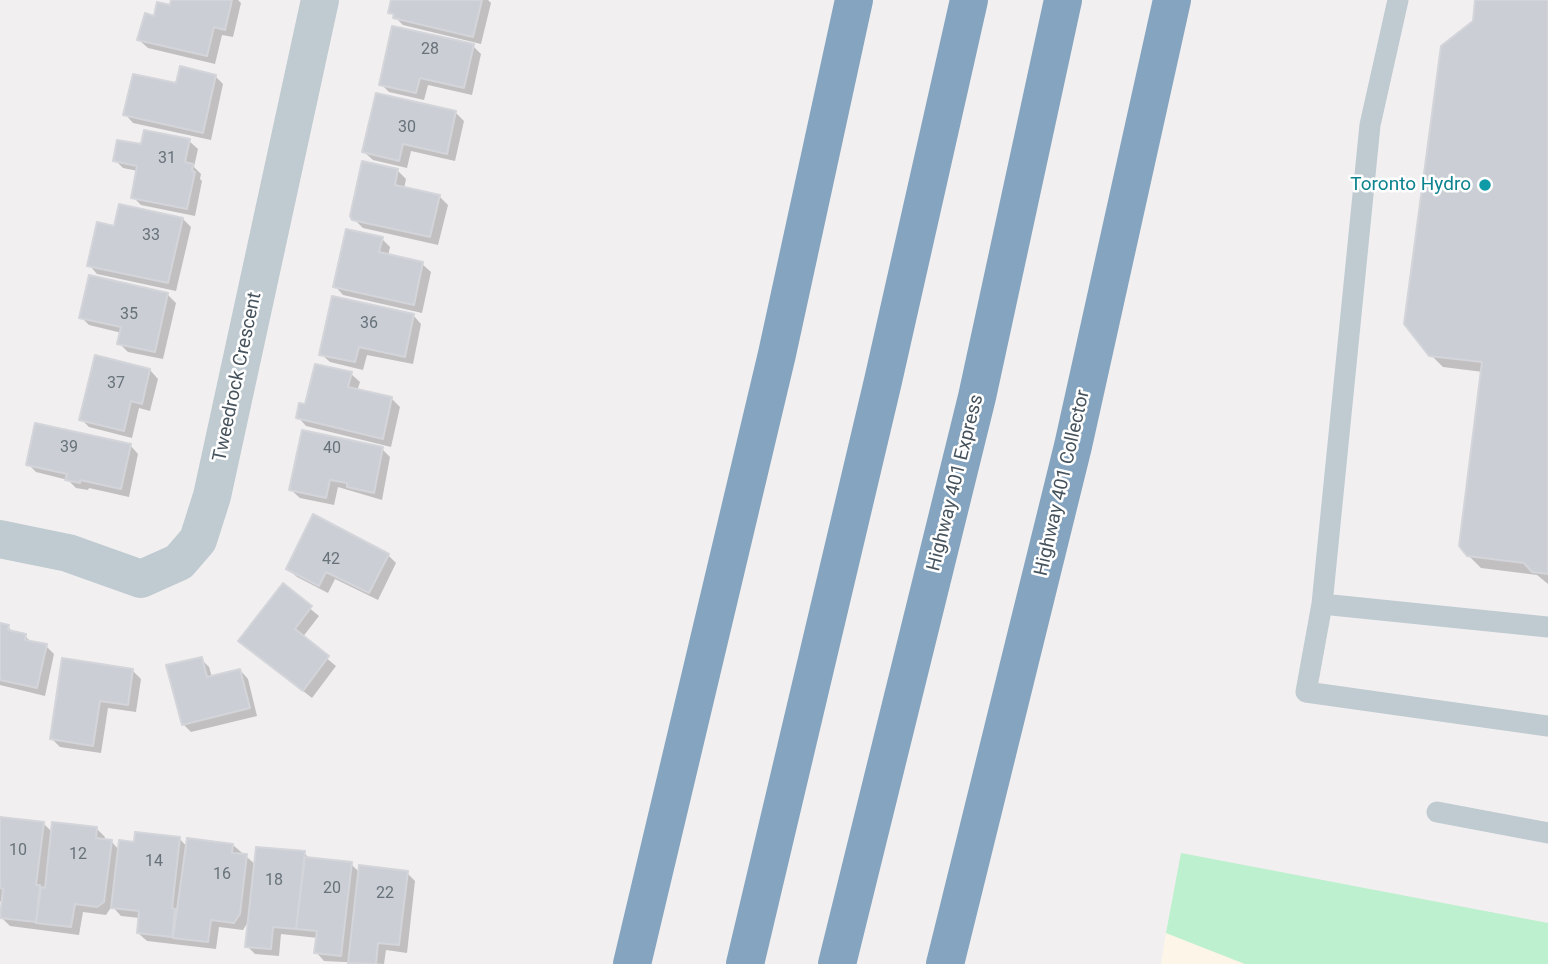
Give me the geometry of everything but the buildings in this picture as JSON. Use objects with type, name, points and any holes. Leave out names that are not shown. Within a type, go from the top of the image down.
[{"type":"highway","points":[[632,964],[777,354],[854,0]]},
{"type":"highway","points":[[746,964],[969,0]]},
{"type":"highway","name":"Highway 401 Express","points":[[837,964],[977,397],[1063,0]]},
{"type":"highway","name":"Highway 401 Collector","points":[[944,964],[1073,446],[1172,0]]},
{"type":"street","name":"Tweedrock Crescent","points":[[0,539],[68,554],[141,579],[179,562],[198,540],[212,496],[320,0]]},
{"type":"lane","points":[[1398,0],[1370,125],[1322,604],[1306,692],[1548,726]]},
{"type":"lane","points":[[1322,604],[1548,627]]},
{"type":"lane","points":[[1437,812],[1548,833]]},
{"type":"shaded area","points":[[1166,933],[1245,964],[1161,964]]},
{"type":"green space","points":[[1181,853],[1548,923],[1548,964],[1245,964],[1166,933]]},
{"type":"place","name":"Toronto Hydro","points":[[1485,185]]}]
